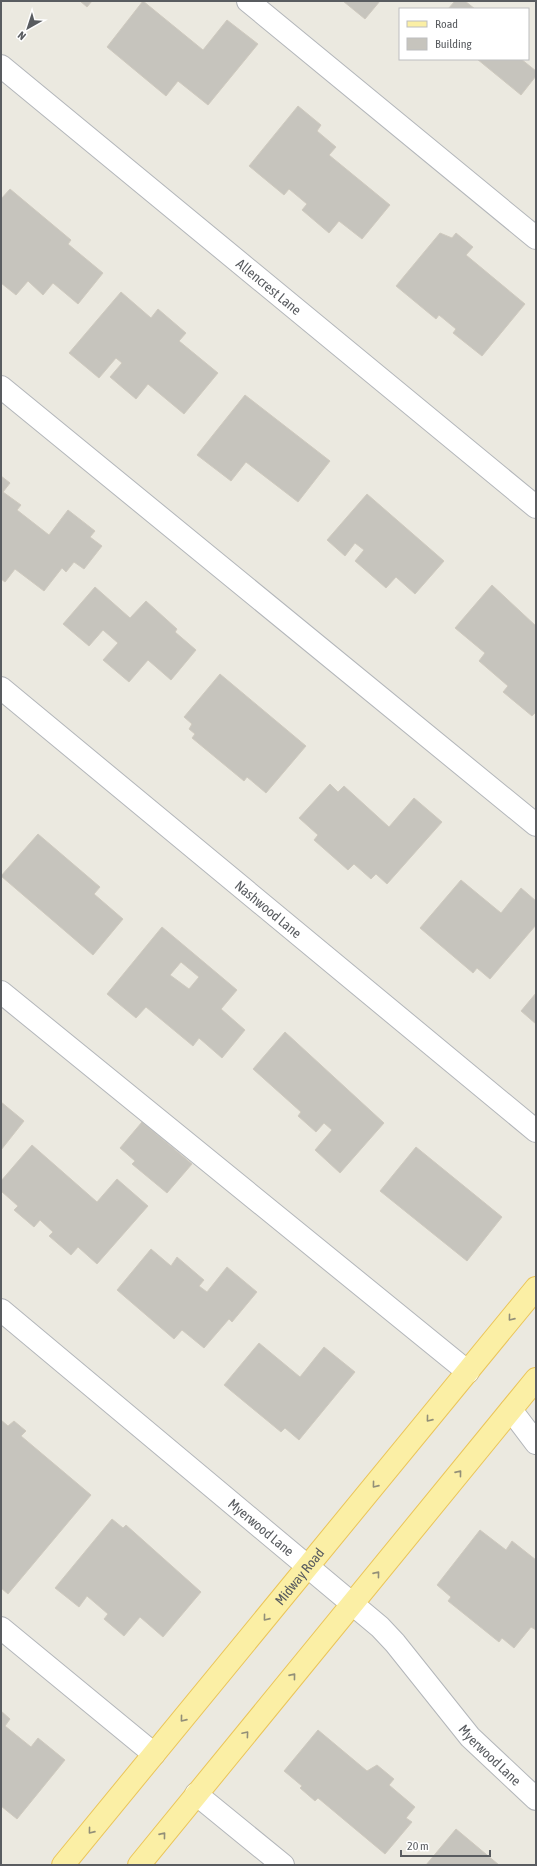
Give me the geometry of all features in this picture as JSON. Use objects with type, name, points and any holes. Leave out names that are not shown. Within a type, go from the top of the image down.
[{"type":"main road","name":"Midway Road","points":[[63,1865],[536,1288]]},
{"type":"main road","points":[[139,1865],[536,1379]]},
{"type":"street","points":[[248,1],[536,238]]},
{"type":"street","name":"Allencrest Lane","points":[[1,66],[536,507]]},
{"type":"street","points":[[1,387],[536,825]]},
{"type":"street","name":"Nashwood Lane","points":[[1,688],[536,1131]]},
{"type":"street","points":[[1,992],[468,1372]]},
{"type":"street","name":"Myerwood Lane","points":[[1,1310],[380,1627],[395,1643],[470,1737],[536,1799]]},
{"type":"street","points":[[511,1410],[536,1443]]},
{"type":"street","points":[[1,1628],[154,1754]]},
{"type":"street","points":[[196,1794],[283,1865]]},
{"type":"building","points":[[80,1],[92,1],[87,7]]},
{"type":"building","points":[[143,1],[203,50],[227,20],[258,44],[208,105],[178,81],[166,96],[107,47]]},
{"type":"building","points":[[343,1],[380,1],[365,19]]},
{"type":"building","points":[[455,1],[465,1],[474,8],[449,8]]},
{"type":"building","points":[[478,60],[522,60],[536,71],[536,76],[521,95]]},
{"type":"building","points":[[298,106],[321,125],[317,131],[336,147],[329,155],[390,205],[362,239],[339,221],[329,233],[302,210],[307,204],[289,189],[284,195],[249,166]]},
{"type":"building","points":[[10,189],[71,240],[68,244],[103,273],[78,304],[53,283],[43,295],[28,281],[16,295],[1,283],[1,199]]},
{"type":"building","points":[[440,233],[452,238],[456,233],[473,247],[466,255],[525,304],[482,356],[453,333],[456,329],[439,315],[436,319],[396,286]]},
{"type":"building","points":[[121,292],[151,318],[158,309],[186,333],[179,341],[218,373],[184,414],[148,384],[136,399],[110,377],[122,363],[116,358],[99,378],[69,353]]},
{"type":"building","points":[[245,395],[330,461],[298,502],[246,462],[231,481],[197,455]]},
{"type":"building","points":[[1,476],[10,483],[3,492],[21,505],[17,510],[49,535],[68,510],[95,531],[90,537],[102,546],[84,569],[74,562],[66,572],[62,568],[44,591],[15,569],[5,582],[1,579]]},
{"type":"building","points":[[367,494],[444,561],[415,594],[396,577],[386,588],[355,561],[364,550],[355,543],[345,556],[327,540]]},
{"type":"building","points":[[492,585],[536,626],[536,712],[532,716],[503,692],[508,686],[479,661],[485,653],[455,628]]},
{"type":"building","points":[[95,587],[130,618],[146,601],[177,629],[175,632],[196,650],[171,680],[148,660],[129,682],[103,660],[118,643],[103,630],[89,646],[63,624]]},
{"type":"building","points":[[220,674],[306,746],[266,793],[247,777],[244,781],[192,738],[195,734],[189,729],[192,724],[184,717]]},
{"type":"building","points":[[330,784],[338,792],[344,786],[389,827],[414,798],[442,822],[387,884],[376,874],[371,879],[354,864],[348,870],[314,840],[318,835],[299,818]]},
{"type":"building","points":[[38,834],[100,887],[94,894],[123,919],[93,955],[1,876]]},
{"type":"building","points":[[461,880],[501,913],[521,888],[536,901],[536,925],[490,979],[477,968],[473,973],[420,928]]},
{"type":"building","points":[[162,927],[237,990],[221,1009],[245,1030],[222,1058],[199,1038],[193,1046],[146,1007],[136,1018],[107,994]],"holes":[[[181,962],[199,977],[189,989],[170,975]]]},
{"type":"building","points":[[536,993],[536,1024],[521,1011]]},
{"type":"building","points":[[285,1032],[384,1123],[340,1173],[315,1150],[332,1130],[324,1123],[316,1132],[298,1116],[301,1112],[253,1069]]},
{"type":"building","points":[[1,1102],[24,1121],[1,1150]]},
{"type":"building","points":[[142,1122],[192,1164],[167,1193],[132,1164],[135,1161],[120,1148]]},
{"type":"building","points":[[32,1145],[97,1202],[117,1179],[148,1206],[97,1264],[78,1247],[71,1255],[49,1236],[53,1232],[40,1220],[34,1227],[14,1210],[18,1206],[1,1191],[1,1181]]},
{"type":"building","points":[[416,1147],[502,1217],[467,1261],[380,1191]]},
{"type":"building","points":[[151,1249],[171,1266],[177,1257],[204,1280],[199,1286],[207,1292],[227,1267],[257,1292],[232,1322],[229,1319],[204,1348],[182,1330],[174,1339],[117,1290]]},
{"type":"building","points":[[259,1343],[300,1377],[324,1347],[355,1372],[299,1440],[285,1428],[281,1432],[224,1385]]},
{"type":"building","points":[[1,1420],[8,1426],[14,1421],[26,1431],[21,1436],[91,1495],[8,1594],[1,1588]]},
{"type":"building","points":[[112,1519],[123,1528],[126,1525],[201,1592],[163,1637],[140,1617],[124,1636],[104,1619],[108,1614],[87,1596],[79,1607],[55,1588]]},
{"type":"building","points":[[480,1530],[506,1550],[512,1541],[536,1560],[536,1630],[531,1627],[514,1648],[502,1638],[499,1642],[448,1601],[451,1597],[437,1585]]},
{"type":"building","points":[[1,1711],[10,1719],[5,1726],[31,1747],[38,1738],[65,1760],[17,1819],[1,1806]]},
{"type":"building","points":[[318,1730],[367,1771],[377,1765],[394,1779],[389,1785],[415,1807],[406,1818],[412,1822],[385,1854],[318,1798],[315,1801],[300,1788],[302,1786],[284,1771]]},
{"type":"building","points":[[456,1829],[499,1865],[426,1865]]}]
